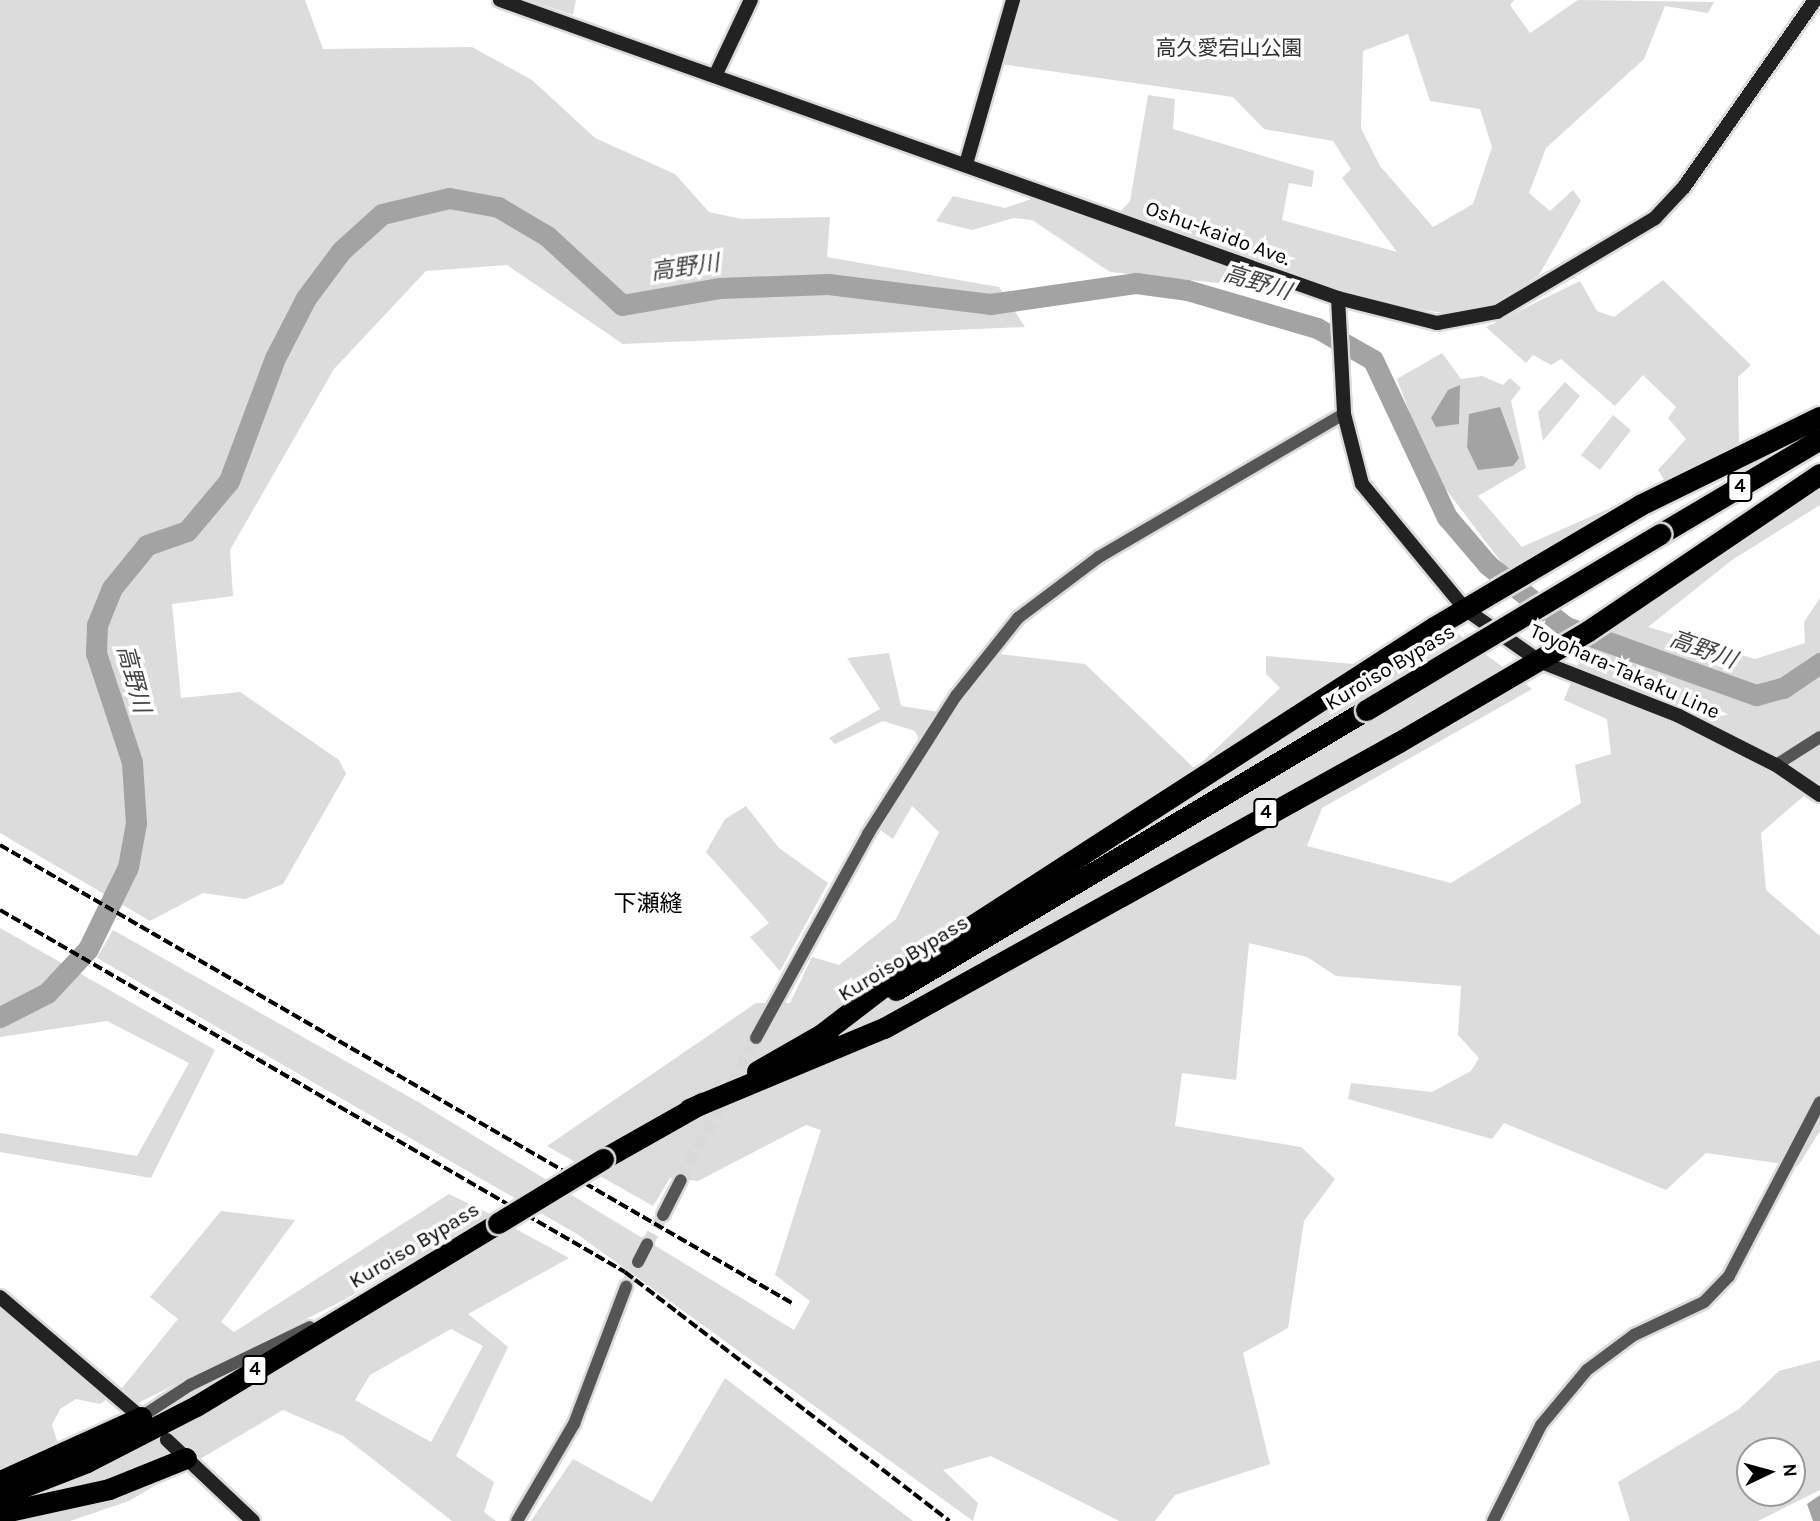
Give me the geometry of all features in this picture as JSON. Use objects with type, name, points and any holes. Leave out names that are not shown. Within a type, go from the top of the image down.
[{"type":"highway","name":"4","points":[[819,1036],[914,963],[1465,608],[1640,505],[1820,417]]},
{"type":"highway","name":"Kuroiso Bypass","points":[[0,1496],[147,1433],[603,1159],[819,1036],[1820,439]]},
{"type":"highway","name":"4","points":[[689,1110],[884,1028],[1539,661],[1820,474]]},
{"type":"highway","points":[[0,1481],[145,1421]]},
{"type":"highway","points":[[0,1513],[109,1489],[186,1458]]},
{"type":"main road","name":"Oshu-kaido Ave.","points":[[499,0],[1338,298],[1411,321],[1473,320],[1638,232],[1684,187],[1815,0]]},
{"type":"main road","points":[[715,76],[751,0]]},
{"type":"main road","points":[[966,164],[1013,0]]},
{"type":"main road","name":"Toyohara-Takaku Line","points":[[1338,298],[1344,414],[1354,463],[1370,499],[1465,608],[1539,661],[1679,716],[1776,765],[1820,795]]},
{"type":"main road","points":[[0,1297],[145,1421]]},
{"type":"main road","points":[[167,1440],[253,1521]]},
{"type":"street","points":[[756,1038],[868,834],[956,696],[1018,618],[1121,543],[1344,414]]},
{"type":"street","points":[[1776,765],[1820,737]]},
{"type":"street","points":[[1493,1521],[1541,1425],[1587,1370],[1634,1335],[1704,1302],[1729,1276],[1820,1102]]},
{"type":"street","points":[[663,1215],[681,1180]]},
{"type":"street","points":[[638,1262],[647,1244]]},
{"type":"street","points":[[517,1521],[573,1424],[626,1287]]},
{"type":"street","points":[[145,1421],[244,1357],[359,1307]]},
{"type":"green space","points":[[0,0],[305,0],[323,49],[472,47],[532,80],[595,138],[675,174],[709,212],[742,219],[830,217],[827,257],[999,287],[1025,327],[623,344],[507,265],[426,271],[334,369],[230,550],[233,596],[172,604],[181,698],[240,692],[339,760],[346,774],[283,884],[245,899],[203,893],[150,921],[0,833]]},
{"type":"green space","points":[[528,0],[576,0],[573,15]]},
{"type":"green space","name":"高久愛宕山公園","points":[[1018,0],[1514,0],[1510,5],[1530,33],[1578,0],[1714,2],[1708,13],[1665,6],[1644,59],[1546,148],[1529,193],[1550,211],[1573,190],[1581,201],[1539,275],[1488,307],[1448,314],[1379,302],[1251,259],[1228,284],[1110,272],[1032,220],[1014,218],[972,230],[936,221],[953,196],[1005,208],[1037,197],[1111,222],[1130,201],[1148,95],[1175,99],[1173,129],[1314,171],[1312,187],[1289,183],[1282,220],[1397,252],[1342,178],[1351,169],[1333,141],[1264,129],[1233,97],[1000,64]],"holes":[[[1408,34],[1430,101],[1480,109],[1492,147],[1473,204],[1433,227],[1380,166],[1361,128],[1363,51]]]},
{"type":"green space","points":[[1663,280],[1751,365],[1738,377],[1739,447],[1668,486],[1658,470],[1686,439],[1668,418],[1676,407],[1643,375],[1615,406],[1561,359],[1551,365],[1533,355],[1526,363],[1486,327],[1580,281],[1597,311],[1614,317]]},
{"type":"green space","points":[[1442,353],[1461,379],[1482,376],[1503,385],[1510,378],[1521,388],[1511,401],[1526,468],[1478,496],[1522,547],[1626,501],[1508,571],[1431,470],[1397,379]]},
{"type":"green space","points":[[1565,382],[1580,396],[1543,441],[1538,412]]},
{"type":"green space","points":[[1613,415],[1631,430],[1600,470],[1581,455]]},
{"type":"green space","points":[[1820,483],[1820,505],[1732,560],[1648,627],[1755,659],[1805,643],[1804,622],[1820,598],[1820,782],[1761,833],[1766,890],[1820,936],[1820,1131],[1798,1166],[1706,1153],[1666,1190],[1504,1123],[1492,1139],[1348,1099],[1351,1083],[1432,1092],[1471,1071],[1479,1058],[1458,1035],[1461,986],[1336,976],[1307,957],[1249,943],[1236,1080],[1182,1073],[1175,1126],[1301,1147],[1335,1179],[1304,1221],[1288,1328],[1243,1353],[1270,1464],[1175,1495],[1155,1521],[1119,1521],[991,1456],[943,1470],[978,1503],[973,1521],[577,1234],[97,958],[113,930],[420,1103],[794,1330],[810,1301],[775,1275],[821,1130],[806,1125],[698,1181],[670,1178],[653,1206],[547,1146],[756,1003],[790,1003],[812,957],[839,965],[896,919],[939,832],[912,806],[893,839],[880,830],[926,754],[915,731],[883,721],[835,744],[829,738],[880,709],[847,658],[889,653],[901,706],[951,714],[999,654],[1085,664],[1195,769],[1280,688],[1266,674],[1266,656],[1353,664],[1433,615],[1532,689],[1322,808],[1307,846],[1451,883],[1581,803],[1575,765],[1611,754],[1607,719],[1564,700],[1587,642]]},
{"type":"green space","points":[[746,806],[779,848],[828,883],[780,971],[750,937],[769,923],[706,852],[725,819]]},
{"type":"green space","points":[[0,928],[215,1050],[151,1178],[0,1152],[0,1133],[137,1156],[189,1063],[107,1021],[0,1037]]},
{"type":"green space","points":[[449,1194],[492,1215],[342,1301],[138,1403],[122,1388],[178,1319],[150,1297],[221,1211],[295,1220],[221,1322],[234,1332]]},
{"type":"green space","points":[[514,1228],[569,1258],[468,1314],[508,1347],[456,1456],[494,1482],[484,1512],[496,1521],[452,1521],[343,1436],[283,1410],[129,1501],[70,1521],[0,1521],[31,1495]],"holes":[[[451,1329],[483,1346],[431,1442],[355,1400],[370,1375]]]},
{"type":"green space","points":[[0,1303],[110,1397],[100,1404],[76,1399],[60,1409],[52,1425],[60,1450],[0,1476]]},
{"type":"green space","points":[[1820,1360],[1820,1490],[1806,1497],[1806,1437],[1736,1437],[1736,1507],[1786,1507],[1758,1521],[1630,1521],[1618,1482],[1739,1409],[1779,1371]]},
{"type":"green space","points":[[725,1378],[913,1521],[531,1521],[573,1459],[652,1502]]},
{"type":"shaded area","points":[[1460,385],[1459,424],[1436,427],[1431,418],[1448,390]]},
{"type":"shaded area","points":[[1500,407],[1519,458],[1513,466],[1478,470],[1467,447],[1469,414]]},
{"type":"shaded area","points":[[1820,1495],[1820,1521],[1813,1521],[1807,1504]]},
{"type":"waterway","name":"高野川","points":[[0,1017],[47,993],[88,949],[128,867],[136,823],[132,762],[96,653],[97,625],[112,588],[147,545],[187,531],[229,481],[275,358],[306,298],[341,251],[382,214],[449,198],[498,207],[547,236],[622,305],[719,288],[828,284],[990,304],[1136,283],[1187,290],[1317,328],[1373,360],[1447,517],[1488,565],[1566,627],[1756,695],[1783,688],[1820,663]]},
{"type":"tunnel","points":[[681,1180],[756,1038]]},
{"type":"tunnel","points":[[647,1244],[663,1215]]},
{"type":"tunnel","points":[[626,1287],[638,1262]]},
{"type":"railway","points":[[0,845],[792,1303]]},
{"type":"railway","points":[[0,910],[625,1272],[950,1521]]},
{"type":"district","name":"下瀬縫","points":[[648,904]]}]
